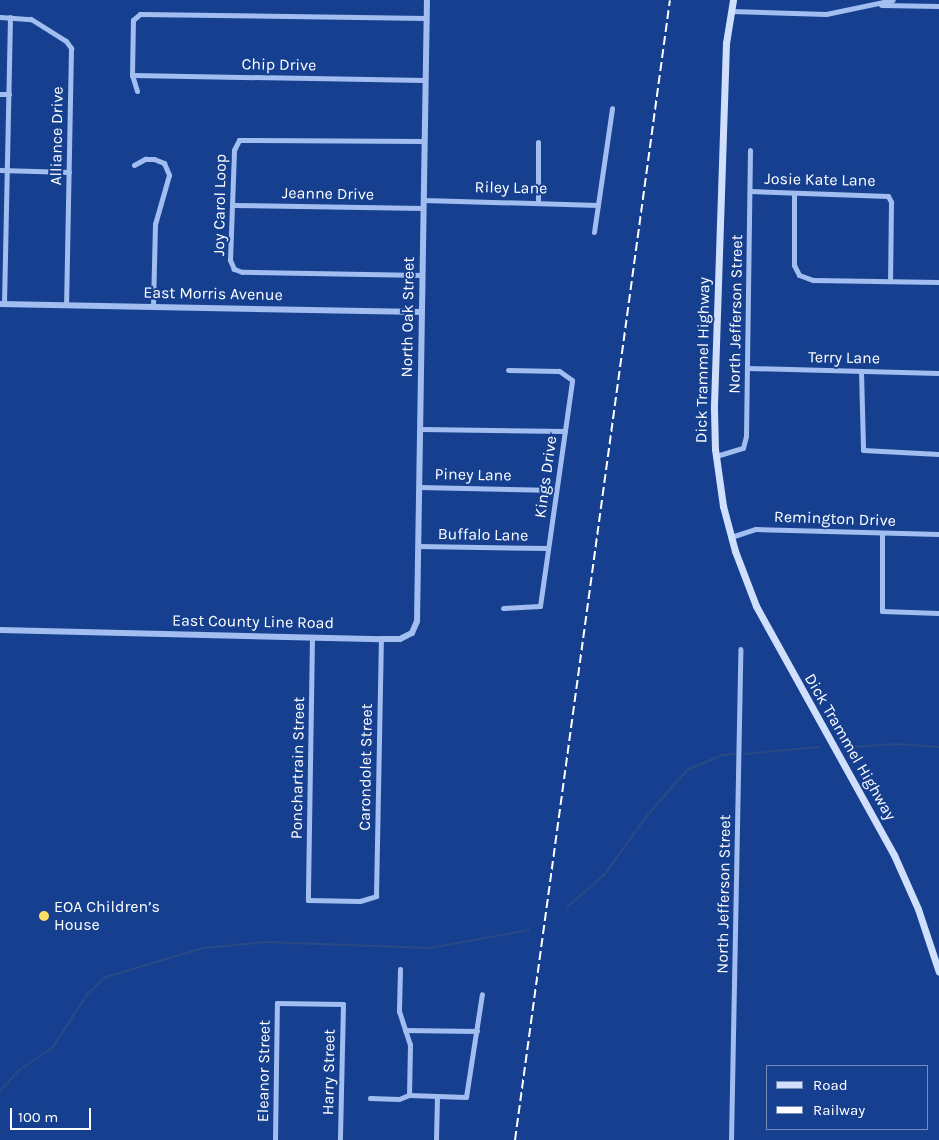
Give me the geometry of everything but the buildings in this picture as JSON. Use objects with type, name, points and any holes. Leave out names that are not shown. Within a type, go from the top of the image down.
[{"type":"main road","name":"Dick Trammel Highway","points":[[733,0],[726,43],[714,409],[716,456],[731,537],[744,579],[769,632],[894,855],[918,909],[939,972]]},
{"type":"street","name":"North Oak Street","points":[[412,633],[417,621],[427,0]]},
{"type":"street","points":[[731,10],[826,14],[893,0]]},
{"type":"street","points":[[873,5],[939,6]]},
{"type":"street","points":[[137,91],[132,75],[133,20],[140,14],[426,18]]},
{"type":"street","name":"Alliance Drive","points":[[0,17],[31,19],[70,46],[66,305]]},
{"type":"street","points":[[2,304],[10,17]]},
{"type":"street","name":"Chip Drive","points":[[132,75],[425,80]]},
{"type":"street","points":[[0,94],[9,94]]},
{"type":"street","points":[[594,232],[612,108]]},
{"type":"street","name":"Joy Carol Loop","points":[[422,275],[234,269],[230,260],[234,150],[242,138],[424,141]]},
{"type":"street","points":[[538,142],[538,201]]},
{"type":"street","name":"North Jefferson Street","points":[[716,456],[734,453],[745,443],[748,368],[750,150]]},
{"type":"street","points":[[134,166],[145,159],[154,159],[164,163],[169,175],[155,224],[153,307]]},
{"type":"street","points":[[0,170],[69,172]]},
{"type":"street","name":"Josie Kate Lane","points":[[750,192],[888,196],[891,202],[890,281]]},
{"type":"street","points":[[794,192],[794,265],[799,275],[813,280],[939,282]]},
{"type":"street","name":"Riley Lane","points":[[423,200],[538,201],[598,205]]},
{"type":"street","name":"Jeanne Drive","points":[[232,204],[423,208]]},
{"type":"street","name":"East Morris Avenue","points":[[2,304],[421,312]]},
{"type":"street","name":"Terry Lane","points":[[748,368],[939,373]]},
{"type":"street","name":"Kings Drive","points":[[503,608],[540,606],[572,380],[566,374],[508,370]]},
{"type":"street","points":[[861,371],[863,450],[939,454]]},
{"type":"street","points":[[420,429],[565,431]]},
{"type":"street","name":"Piney Lane","points":[[419,487],[556,490]]},
{"type":"street","name":"Remington Drive","points":[[731,537],[756,529],[939,534]]},
{"type":"street","points":[[882,533],[882,611],[939,613]]},
{"type":"street","name":"Buffalo Lane","points":[[418,546],[548,548]]},
{"type":"street","name":"East County Line Road","points":[[0,630],[381,639],[400,639],[412,633]]},
{"type":"street","name":"Ponchartrain Street","points":[[312,637],[308,900],[360,901],[376,896]]},
{"type":"street","name":"Carondolet Street","points":[[376,896],[381,639]]},
{"type":"street","name":"North Jefferson Street","points":[[731,1140],[740,649]]},
{"type":"street","points":[[400,969],[398,1003],[410,1044],[409,1095]]},
{"type":"street","points":[[370,1098],[399,1099],[409,1095],[437,1097],[468,1096],[482,994]]},
{"type":"street","name":"Harry Street","points":[[277,1003],[343,1004],[340,1140]]},
{"type":"street","name":"Eleanor Street","points":[[275,1140],[277,1003]]},
{"type":"street","points":[[405,1030],[477,1031]]},
{"type":"street","points":[[436,1140],[437,1097]]},
{"type":"waterway","points":[[850,747],[897,744],[939,747]]},
{"type":"waterway","points":[[744,754],[819,747]]},
{"type":"waterway","points":[[567,907],[605,874],[646,817],[687,770],[723,755],[735,754]]},
{"type":"waterway","points":[[0,1091],[18,1071],[52,1048],[88,993],[106,977],[204,948],[266,942],[430,948],[529,930]]},
{"type":"railway","points":[[515,1140],[670,0]]},
{"type":"place","name":"EOA Children’s House","points":[[44,916]]}]
